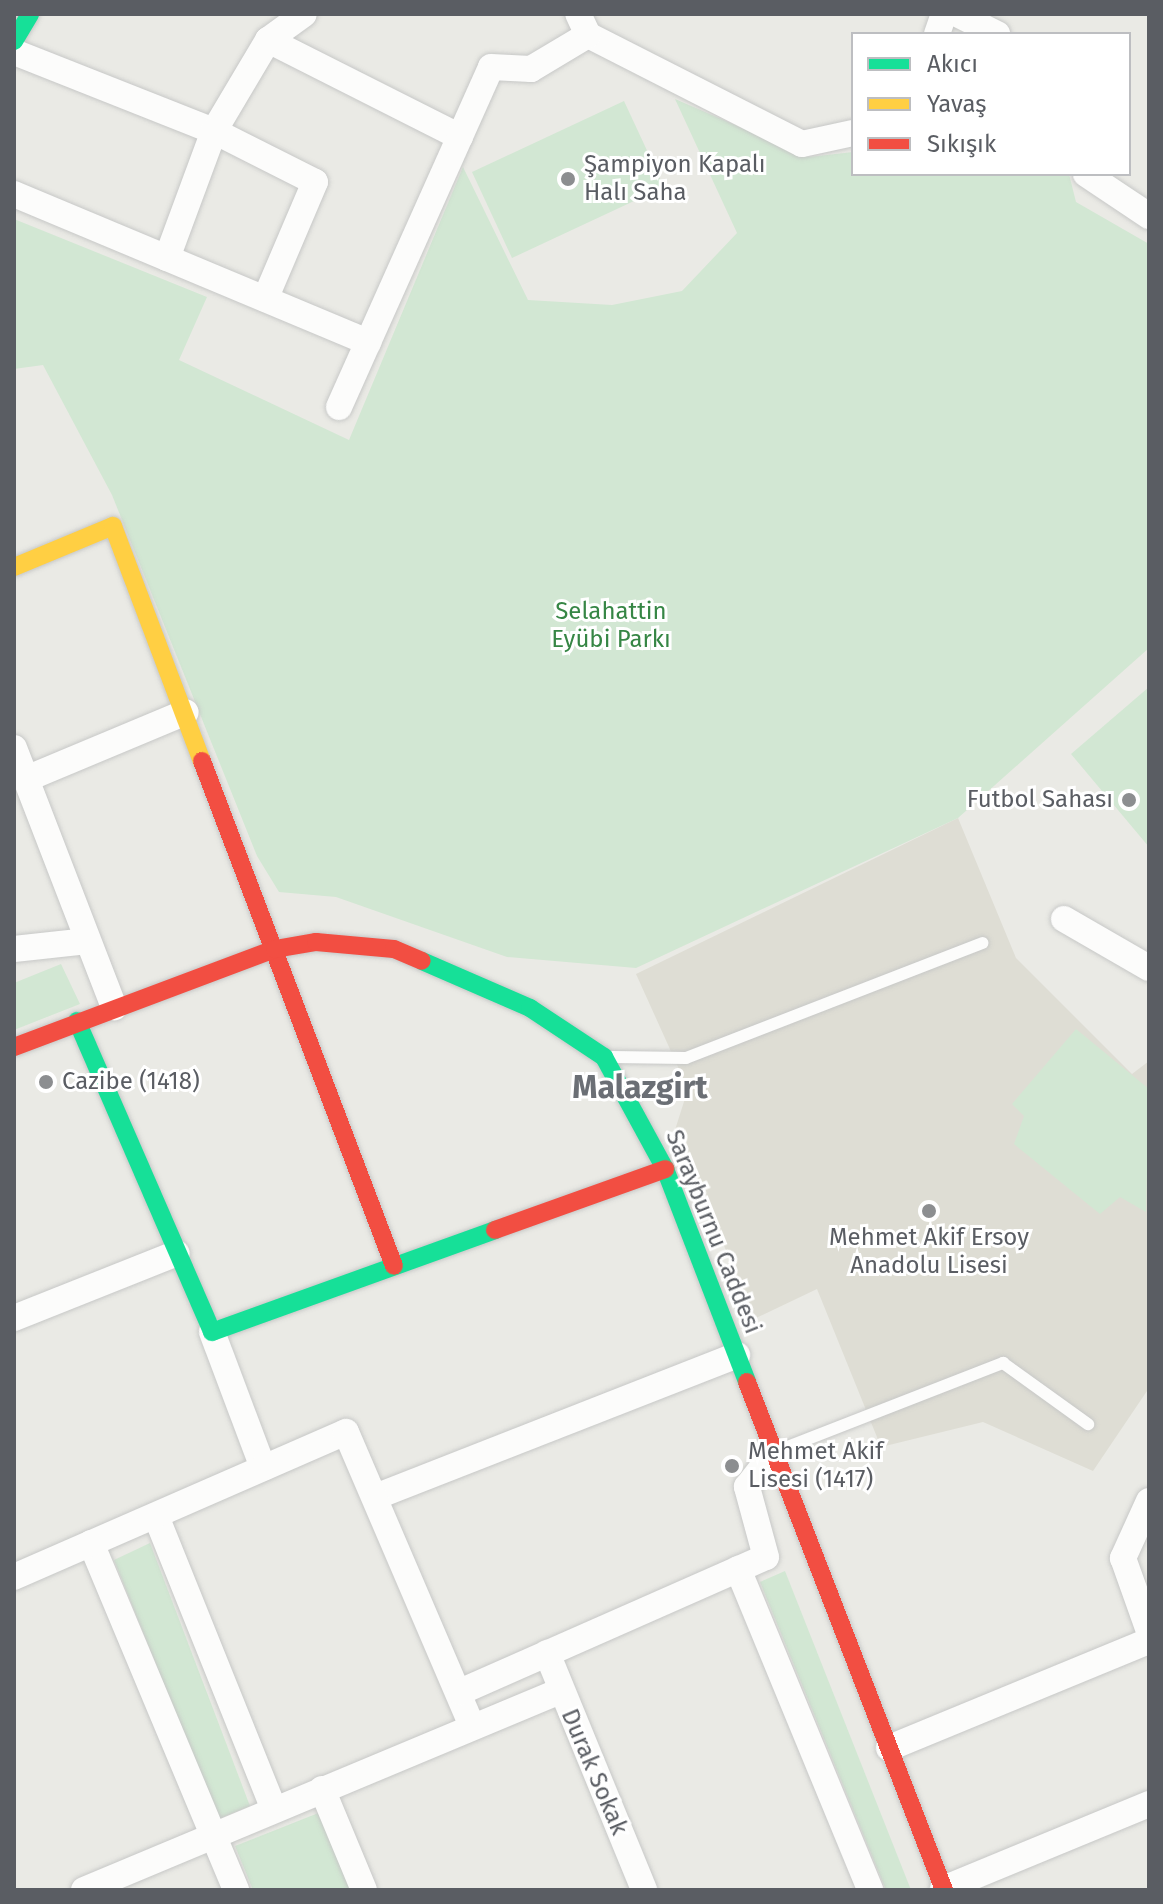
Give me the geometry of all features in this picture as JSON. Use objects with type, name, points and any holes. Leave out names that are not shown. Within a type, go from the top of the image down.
[{"type":"street","points":[[14,41],[30,14]]},
{"type":"street","points":[[167,258],[214,131],[268,40],[304,14]]},
{"type":"street","points":[[957,14],[993,32]]},
{"type":"street","points":[[339,407],[491,67],[531,69],[583,25],[802,144],[851,133]]},
{"type":"street","points":[[268,40],[460,137]]},
{"type":"street","points":[[14,52],[214,131],[315,182],[265,299]]},
{"type":"street","points":[[1089,176],[1149,216]]},
{"type":"street","points":[[14,194],[368,342]]},
{"type":"street","points":[[14,567],[113,526],[394,1266]]},
{"type":"street","points":[[26,779],[186,712]]},
{"type":"street","points":[[14,748],[114,1007]]},
{"type":"street","points":[[1064,919],[1149,968]]},
{"type":"street","points":[[14,949],[88,941]]},
{"type":"street","name":"Sarayburnu Caddesi","points":[[14,1047],[275,949],[316,942],[394,949],[530,1008],[604,1057],[665,1169],[944,1890]]},
{"type":"street","points":[[77,1021],[212,1332],[263,1468]]},
{"type":"street","points":[[212,1332],[665,1169]]},
{"type":"street","points":[[14,1318],[177,1253]]},
{"type":"street","points":[[375,1497],[737,1355]]},
{"type":"street","points":[[14,1577],[346,1432],[472,1726]]},
{"type":"street","points":[[460,1692],[766,1557],[747,1487],[774,1452]]},
{"type":"street","points":[[1149,1501],[1123,1558],[1149,1631]]},
{"type":"street","points":[[156,1516],[274,1809]]},
{"type":"street","points":[[91,1543],[236,1890]]},
{"type":"street","points":[[738,1569],[870,1890]]},
{"type":"street","points":[[889,1748],[1149,1641]]},
{"type":"street","name":"Durak Sokak","points":[[547,1653],[644,1890]]},
{"type":"street","points":[[84,1890],[560,1691]]},
{"type":"street","points":[[322,1789],[364,1890]]},
{"type":"street","points":[[944,1890],[1149,1804]]},
{"type":"lane","points":[[604,1057],[686,1058],[982,943]]},
{"type":"lane","points":[[774,1452],[1003,1363],[1088,1424]]},
{"type":"shaded area","name":"Mehmet Akif Ersoy Anadolu Lisesi","points":[[958,818],[1016,958],[1132,1074],[1149,1061],[1149,1388],[1093,1471],[983,1422],[881,1447],[817,1289],[756,1318],[674,1133],[688,1089],[636,974]]},
{"type":"green space","name":"Selahattin Eyübi Parkı","points":[[675,99],[809,157],[851,152],[851,176],[1070,176],[1076,202],[1149,244],[1149,648],[958,818],[636,968],[507,957],[336,897],[279,892],[257,856],[112,495],[43,365],[14,369],[14,219],[207,297],[179,360],[349,440],[463,167],[528,300],[612,305],[682,291],[737,233]]},
{"type":"green space","name":"Şampiyon Kapalı Halı Saha","points":[[624,101],[664,187],[512,258],[472,172]]},
{"type":"green space","name":"Futbol Sahası","points":[[1149,687],[1149,847],[1071,754]]},
{"type":"green space","points":[[61,964],[80,1004],[14,1030],[14,983]]},
{"type":"green space","points":[[1076,1029],[1149,1089],[1146,1212],[1120,1197],[1100,1214],[1014,1144],[1024,1116],[1012,1104]]},
{"type":"green space","points":[[150,1543],[250,1806],[218,1819],[114,1560]]},
{"type":"green space","points":[[785,1571],[911,1890],[886,1890],[760,1582]]},
{"type":"green space","points":[[321,1812],[352,1890],[253,1890],[235,1846]]},
{"type":"traffic: fast","points":[[14,41],[30,14]]},
{"type":"traffic: fast","points":[[422,961],[530,1008],[604,1057],[665,1169],[747,1382]]},
{"type":"traffic: fast","points":[[77,1021],[212,1332],[495,1230]]},
{"type":"traffic: slow","points":[[14,567],[113,526],[202,761]]},
{"type":"traffic: jam","points":[[202,761],[394,1266]]},
{"type":"traffic: jam","points":[[14,1047],[275,949],[316,942],[394,949],[422,961]]},
{"type":"traffic: jam","points":[[495,1230],[665,1169]]},
{"type":"traffic: jam","points":[[747,1382],[944,1890]]},
{"type":"place","name":"Şampiyon Kapalı Halı Saha","points":[[568,179]]},
{"type":"place","name":"Futbol Sahası","points":[[1129,800]]},
{"type":"place","name":"Cazibe (1418)","points":[[46,1082]]},
{"type":"place","name":"Mehmet Akif Ersoy Anadolu Lisesi","points":[[929,1211]]},
{"type":"place","name":"Mehmet Akif Lisesi (1417)","points":[[732,1466]]},
{"type":"district","name":"Malazgirt","points":[[640,1087]]}]
